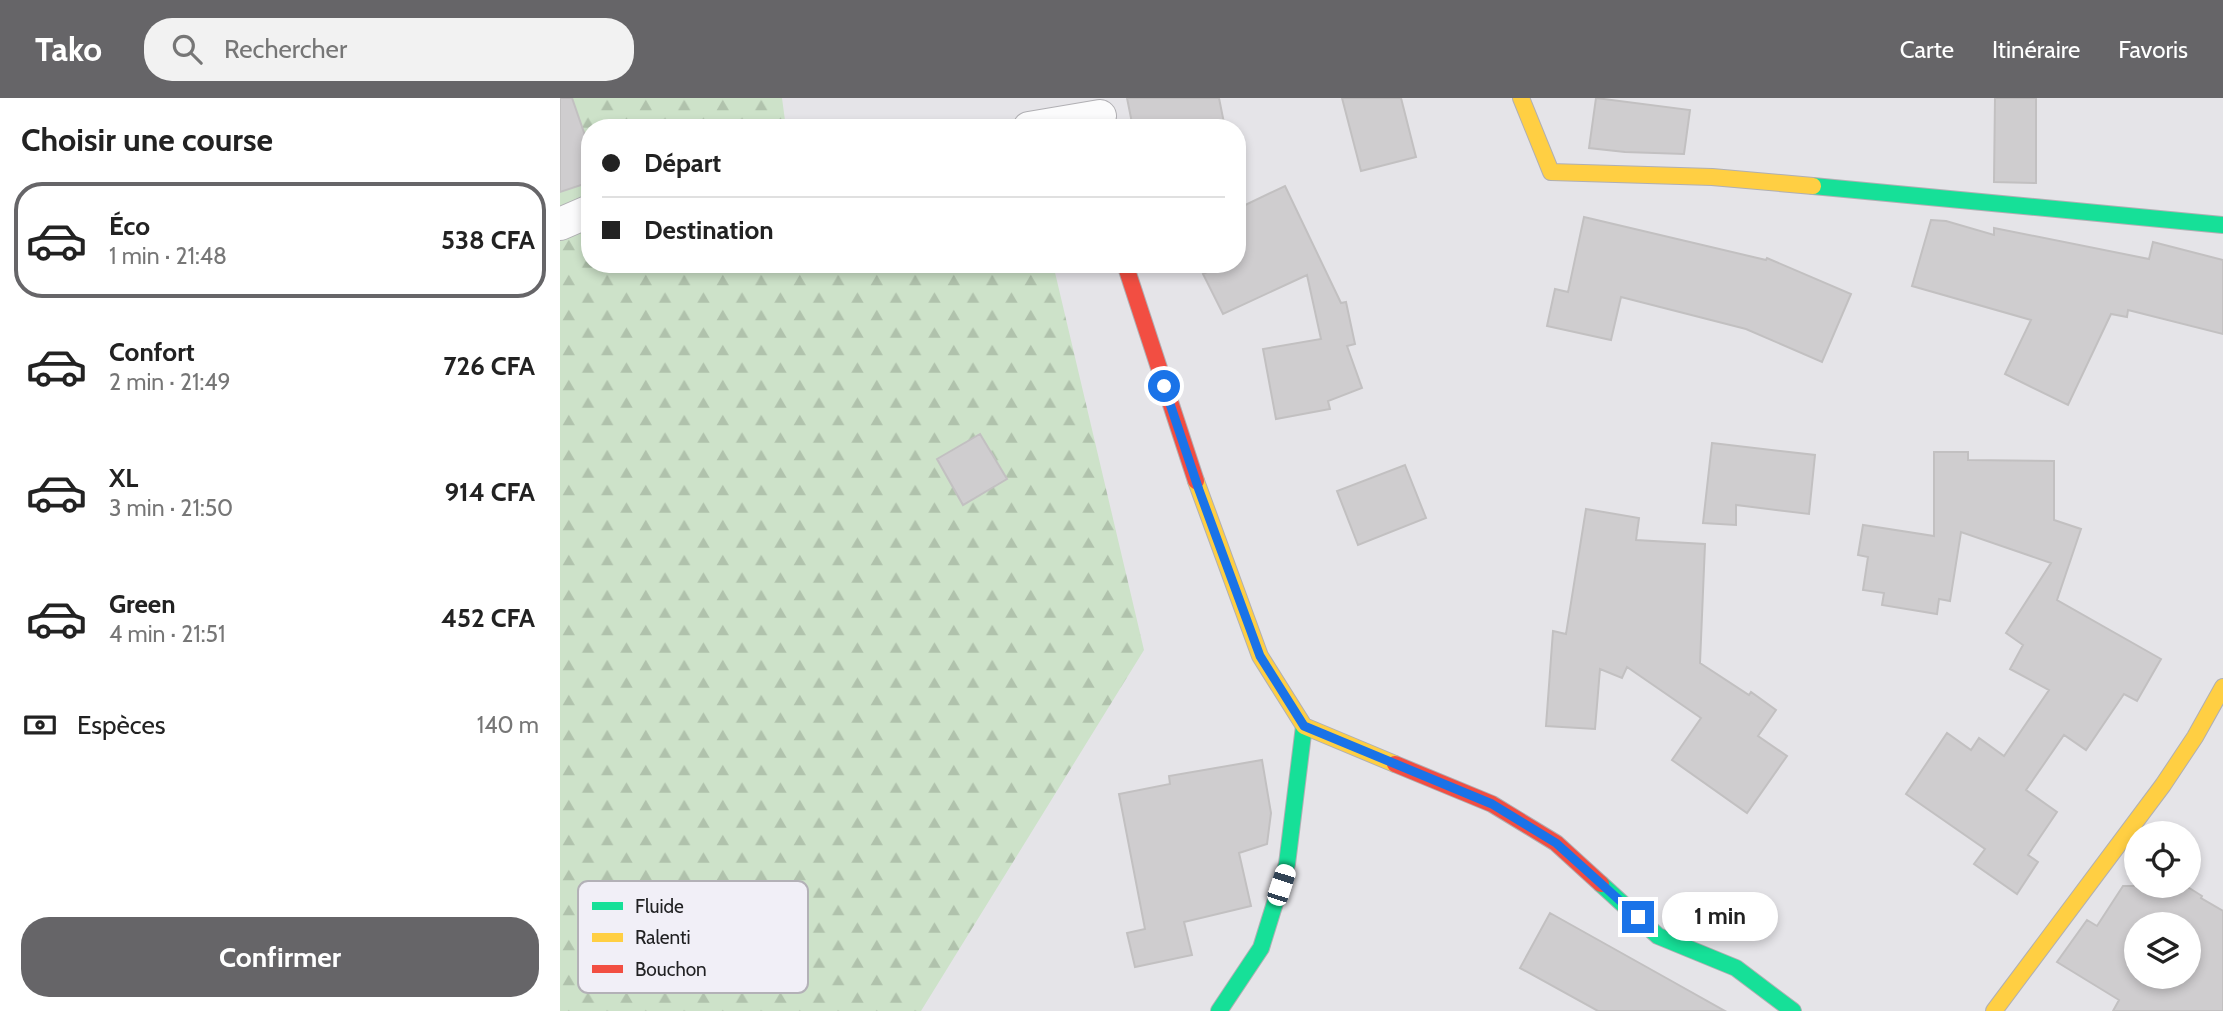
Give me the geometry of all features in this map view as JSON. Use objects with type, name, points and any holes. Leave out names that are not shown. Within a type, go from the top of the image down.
[{"type":"street","points":[[1521,98],[1551,172],[1712,177],[2223,225]]},
{"type":"street","points":[[1078,119],[1105,114]]},
{"type":"street","points":[[560,224],[581,215]]},
{"type":"street","points":[[1128,273],[1199,490],[1260,656],[1304,726],[1492,804],[1556,843],[1658,936],[1737,968],[1793,1011]]},
{"type":"street","points":[[1994,1011],[2052,930],[2159,792],[2211,712],[2223,687]]},
{"type":"street","points":[[1219,1011],[1261,948],[1287,864],[1304,726]]},
{"type":"green space","points":[[560,98],[782,98],[785,119],[581,119],[581,273],[1055,273],[1144,650],[921,1011],[560,1011]]},
{"type":"building","points":[[560,98],[572,98],[581,124],[581,185],[560,192]]},
{"type":"building","points":[[1127,98],[1219,98],[1223,119],[1131,119]]},
{"type":"building","points":[[1342,98],[1401,98],[1416,157],[1361,171]]},
{"type":"building","points":[[1596,98],[1690,110],[1684,154],[1589,148]]},
{"type":"building","points":[[1995,98],[2036,98],[2036,183],[1994,182]]},
{"type":"building","points":[[1285,186],[1341,303],[1346,302],[1355,344],[1347,346],[1362,388],[1328,401],[1330,409],[1276,419],[1263,349],[1321,339],[1307,275],[1223,314],[1203,274],[1246,273],[1246,205]]},
{"type":"building","points":[[1584,217],[1766,260],[1767,258],[1851,294],[1822,362],[1746,329],[1621,297],[1611,340],[1547,326],[1555,289],[1568,292]]},
{"type":"building","points":[[1931,220],[1946,221],[1994,235],[1994,228],[2149,259],[2153,242],[2223,260],[2223,334],[2128,310],[2127,317],[2111,314],[2068,405],[2005,374],[2031,320],[1912,286]]},
{"type":"building","points":[[980,434],[1007,479],[963,505],[937,459]]},
{"type":"building","points":[[1712,443],[1815,455],[1809,514],[1736,505],[1736,525],[1703,523]]},
{"type":"building","points":[[1934,452],[1968,452],[1968,460],[2054,461],[2054,520],[2081,529],[2057,600],[2161,659],[2137,701],[2124,694],[2086,750],[2064,735],[2026,790],[2057,812],[2028,855],[2038,862],[2017,894],[1974,864],[1985,849],[1906,794],[1947,733],[1971,750],[1979,738],[2004,756],[2049,690],[2010,669],[2023,645],[2006,633],[2051,563],[1961,532],[1950,601],[1939,599],[1937,614],[1882,605],[1884,593],[1863,590],[1868,557],[1858,555],[1863,525],[1934,536]]},
{"type":"building","points":[[1405,465],[1426,518],[1358,545],[1337,491]]},
{"type":"building","points":[[1586,509],[1639,518],[1636,540],[1705,544],[1700,663],[1749,695],[1751,692],[1776,710],[1758,736],[1787,756],[1747,813],[1672,760],[1701,718],[1627,667],[1622,678],[1600,669],[1595,729],[1546,726],[1553,631],[1566,634]]},
{"type":"building","points":[[1262,760],[1271,813],[1267,844],[1239,853],[1251,906],[1184,922],[1192,955],[1135,967],[1127,933],[1145,929],[1119,794],[1170,784],[1169,776]]},
{"type":"building","points":[[2123,886],[2124,898],[2201,898],[2223,911],[2223,1011],[2113,1011],[2119,1000],[2057,962],[2087,920],[2097,926]]},
{"type":"building","points":[[1550,913],[1725,1011],[1598,1011],[1520,968]]},
{"type":"traffic: fast","points":[[1813,186],[2223,225]]},
{"type":"traffic: fast","points":[[1219,1011],[1261,948],[1287,864],[1304,726]]},
{"type":"traffic: fast","points":[[1601,884],[1658,936],[1736,968],[1793,1011]]},
{"type":"traffic: slow","points":[[1521,98],[1551,172],[1712,177],[1813,186]]},
{"type":"traffic: slow","points":[[1196,481],[1260,656],[1304,726],[1395,764]]},
{"type":"traffic: slow","points":[[1994,1011],[2163,785],[2195,737],[2223,687]]},
{"type":"traffic: jam","points":[[1128,273],[1196,481]]},
{"type":"traffic: jam","points":[[1395,764],[1492,804],[1556,843],[1601,884]]},
{"type":"route","points":[[1164,386],[1260,656],[1304,726],[1492,804],[1556,843],[1638,917]]}]
